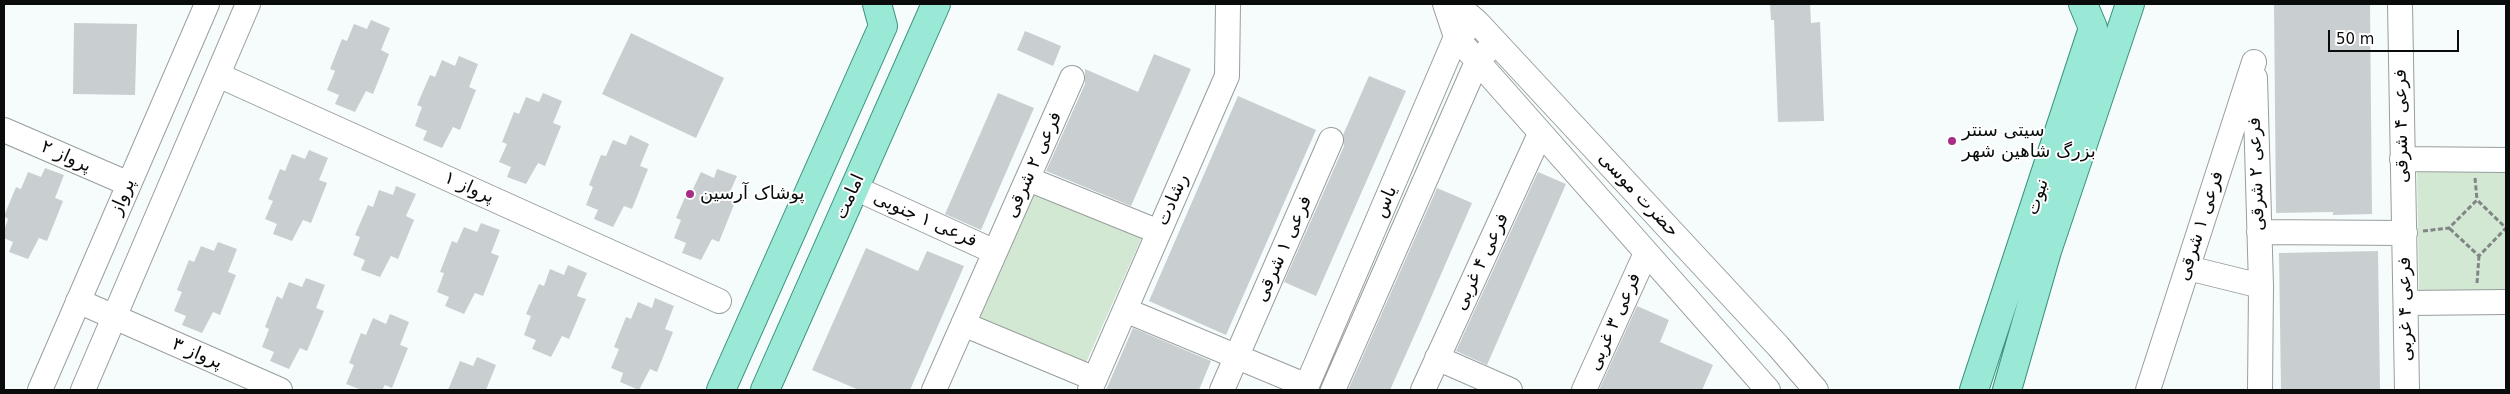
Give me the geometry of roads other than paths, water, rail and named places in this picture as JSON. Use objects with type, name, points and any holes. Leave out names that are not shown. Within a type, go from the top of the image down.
[{"type":"main road","name":"امامت","points":[[765,390],[936,4]]},
{"type":"main road","name":"نبوت","points":[[2007,390],[2047,251],[2130,4]]},
{"type":"main road","points":[[721,390],[883,26],[879,5]]},
{"type":"main road","name":"نبوت","points":[[1974,390],[2092,12]]},
{"type":"street","name":"پرواز","points":[[40,390],[207,4]]},
{"type":"street","points":[[83,390],[248,4]]},
{"type":"street","name":"رشادت","points":[[1092,385],[1227,76],[1228,4]]},
{"type":"street","name":"حضرت موسی","points":[[1445,4],[1456,38],[1646,253],[1747,381],[1768,390]]},
{"type":"street","name":"حضرت موسی","points":[[1456,4],[1496,42],[1778,346],[1816,390]]},
{"type":"street","name":"فرعی ۴ شرقی","points":[[2400,12],[2405,233]]},
{"type":"street","name":"یاس","points":[[1306,388],[1456,38],[1477,22]]},
{"type":"street","name":"یاس","points":[[1333,390],[1477,62],[1496,42]]},
{"type":"street","name":"فرعی ۲ شرقی","points":[[2254,62],[2261,286],[2260,390]]},
{"type":"street","name":"فرعی ۱ شرقی","points":[[2148,390],[2254,62]]},
{"type":"street","name":"پرواز ۱","points":[[218,75],[719,301]]},
{"type":"street","name":"فرعی ۲ شرقی","points":[[934,390],[1072,78]]},
{"type":"street","name":"پرواز ۲","points":[[4,130],[129,184]]},
{"type":"street","name":"فرعی ۴ غربی","points":[[1423,390],[1540,134]]},
{"type":"street","name":"فرعی ۱ شرقی","points":[[1222,390],[1331,140]]},
{"type":"street","points":[[2402,159],[2506,160]]},
{"type":"street","points":[[1028,179],[1159,232]]},
{"type":"street","name":"فرعی ۱ جنوبی","points":[[854,188],[995,252]]},
{"type":"street","points":[[2259,232],[2405,233]]},
{"type":"street","name":"فرعی ۴ غربی","points":[[2405,233],[2407,388]]},
{"type":"street","name":"فرعی ۳ غربی","points":[[1584,390],[1646,253]]},
{"type":"street","points":[[2188,268],[2261,286]]},
{"type":"street","name":"پرواز ۳","points":[[78,301],[280,390]]},
{"type":"street","points":[[2407,303],[2506,302]]},
{"type":"street","points":[[1125,310],[1306,388]]},
{"type":"street","points":[[963,324],[1092,385]]},
{"type":"street","points":[[1437,358],[1510,390]]},
{"type":"place","name":"سیتی سنتر بزرگ شاهین شهر","points":[[1952,141]]},
{"type":"place","name":"پوشاک آرسین","points":[[690,194]]}]
